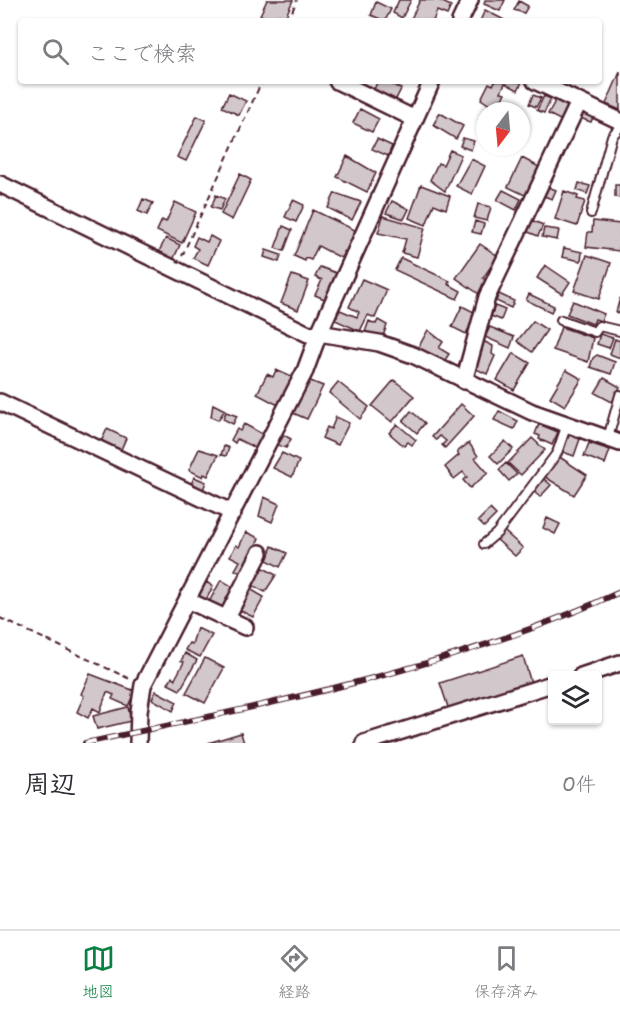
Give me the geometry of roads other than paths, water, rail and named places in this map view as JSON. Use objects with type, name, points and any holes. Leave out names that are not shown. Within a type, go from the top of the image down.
[{"type":"street","points":[[461,18],[470,0]]},
{"type":"street","points":[[343,84],[415,119]]},
{"type":"street","points":[[138,743],[143,685],[305,371],[319,333],[431,84]]},
{"type":"street","points":[[541,84],[620,121]]},
{"type":"street","points":[[464,381],[487,297],[579,102]]},
{"type":"street","points":[[0,184],[308,334],[319,333],[379,343],[413,355],[532,412],[614,440]]},
{"type":"street","points":[[0,402],[233,513]]},
{"type":"street","points":[[226,619],[260,553]]},
{"type":"street","points":[[187,600],[245,627]]},
{"type":"street","points":[[594,671],[620,663]]},
{"type":"street","points":[[364,743],[548,685]]},
{"type":"lane","points":[[591,213],[612,136],[620,128]]},
{"type":"lane","points":[[561,320],[595,332],[599,326],[620,331]]},
{"type":"lane","points":[[614,440],[620,396]]},
{"type":"lane","points":[[484,543],[497,533],[557,453],[567,424]]},
{"type":"railway","points":[[85,743],[289,699],[424,664],[556,619],[620,592]]}]
